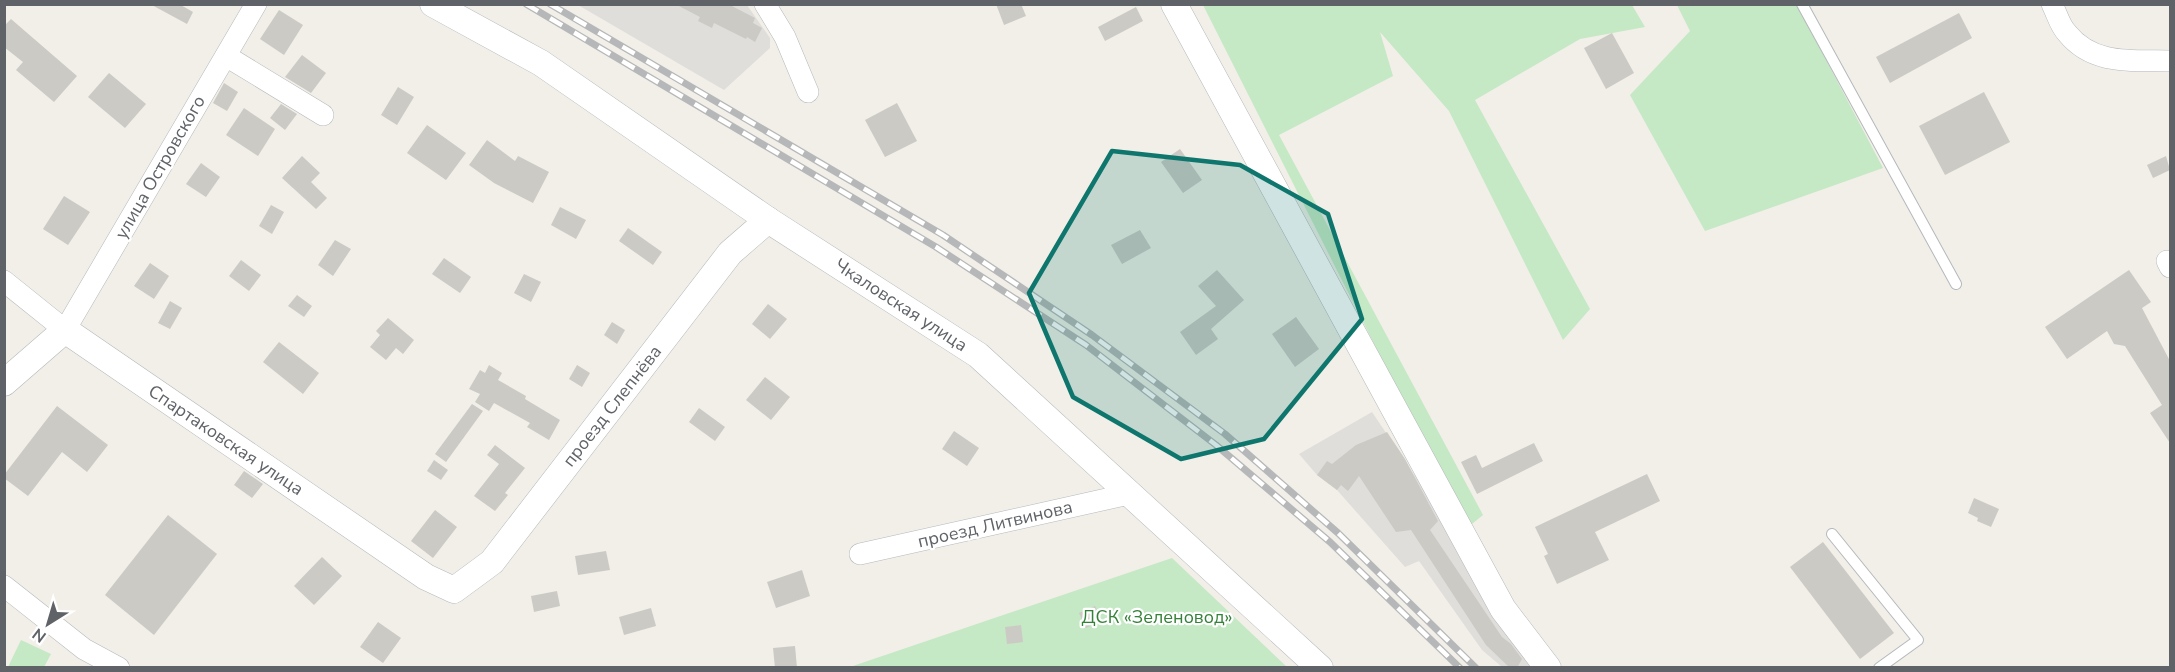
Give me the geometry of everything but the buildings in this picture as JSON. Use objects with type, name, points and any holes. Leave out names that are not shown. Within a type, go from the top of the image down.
[{"type":"street","name":"улица Островского","points":[[65,330],[256,4]]},
{"type":"street","name":"Чкаловская улица","points":[[434,4],[541,63],[768,220],[978,355],[1320,668]]},
{"type":"street","points":[[765,4],[785,37],[808,92]]},
{"type":"street","points":[[1174,4],[1503,609],[1548,668]]},
{"type":"street","points":[[2052,4],[2067,33],[2086,50],[2112,60],[2170,61]]},
{"type":"street","points":[[226,56],[323,115]]},
{"type":"street","name":"проезд Слепнёва","points":[[454,590],[492,562],[730,253],[768,220]]},
{"type":"street","name":"Спартаковская улица","points":[[4,281],[65,330],[426,577],[454,590]]},
{"type":"street","points":[[4,383],[65,330]]},
{"type":"street","name":"проезд Литвинова","points":[[860,554],[1129,494]]},
{"type":"street","points":[[5,589],[84,649],[119,668]]},
{"type":"lane","points":[[1802,4],[1956,284]]},
{"type":"lane","points":[[1832,534],[1918,640],[1879,668]]},
{"type":"highlighted area","points":[[1112,151],[1240,165],[1328,214],[1362,319],[1264,439],[1181,459],[1073,397],[1029,293]]},
{"type":"shaded area","points":[[578,5],[747,5],[770,38],[770,48],[724,90]]},
{"type":"shaded area","points":[[1372,412],[1538,659],[1528,667],[1502,667],[1482,650],[1419,561],[1405,567],[1337,490],[1317,475],[1299,454]]},
{"type":"green space","points":[[1203,5],[1632,5],[1645,27],[1580,39],[1475,100],[1590,309],[1563,340],[1449,111],[1380,32],[1393,76],[1279,135],[1483,515],[1467,528]]},
{"type":"green space","points":[[1677,5],[1797,5],[1883,168],[1705,231],[1630,95],[1690,31]]},
{"type":"green space","name":"ДСК «Зеленовод»","points":[[1172,558],[1287,667],[847,668]]},
{"type":"green space","points":[[21,640],[51,654],[44,667],[8,667]]},
{"type":"railway","points":[[526,4],[936,247],[1086,345],[1216,445],[1330,542],[1460,668]]},
{"type":"railway","points":[[550,4],[943,235],[1092,335],[1225,434],[1338,533],[1476,668]]}]
